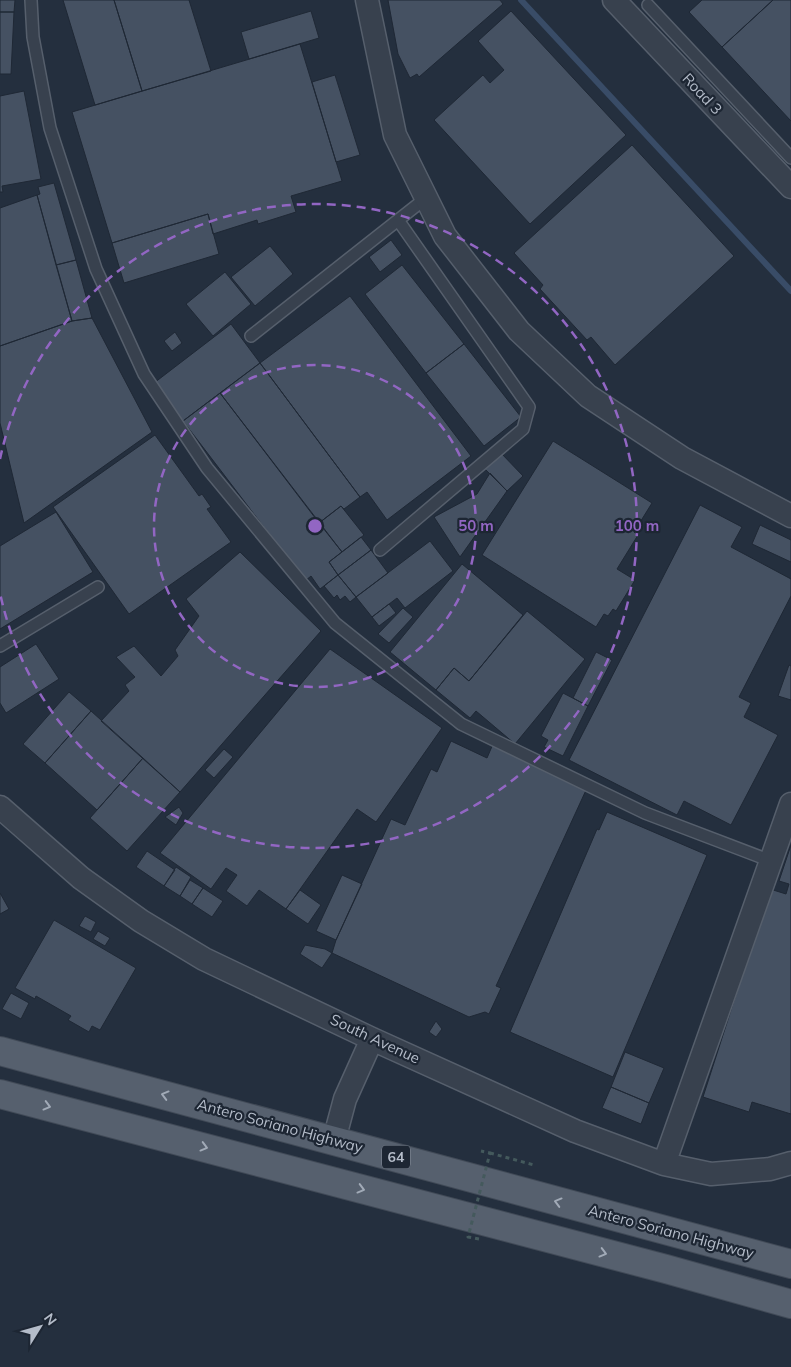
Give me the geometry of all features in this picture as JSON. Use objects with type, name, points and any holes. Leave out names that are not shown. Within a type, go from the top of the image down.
[{"type":"main road","name":"Antero Soriano Highway","points":[[0,1051],[791,1264]]},
{"type":"main road","points":[[0,1094],[647,1264],[791,1304]]},
{"type":"street","points":[[367,0],[395,135],[445,236],[519,331],[588,396],[682,458],[791,516]]},
{"type":"street","name":"Road 3","points":[[614,0],[645,8],[791,188]]},
{"type":"street","points":[[664,1164],[791,804]]},
{"type":"street","name":"South Avenue","points":[[0,807],[81,878],[141,921],[204,959],[575,1131],[664,1164],[711,1174],[770,1169],[791,1163]]},
{"type":"street","points":[[334,1140],[346,1099],[372,1038]]},
{"type":"lane","points":[[31,0],[33,37],[50,128],[96,269],[144,374],[207,468],[335,623],[461,724],[645,813],[771,861]]},
{"type":"lane","points":[[645,8],[791,158]]},
{"type":"lane","points":[[251,336],[426,198]]},
{"type":"lane","points":[[380,550],[523,430],[530,407],[398,220]]},
{"type":"lane","points":[[0,646],[98,587]]},
{"type":"path","points":[[481,1151],[534,1165]]},
{"type":"path","points":[[479,1239],[468,1236],[491,1153]]},
{"type":"building","points":[[0,0],[15,0],[14,12],[0,12]]},
{"type":"building","points":[[63,0],[114,0],[142,91],[95,105]]},
{"type":"building","points":[[114,0],[189,0],[211,71],[142,91]]},
{"type":"building","points":[[388,0],[500,0],[503,4],[419,77],[417,74],[410,78],[398,54]]},
{"type":"building","points":[[702,0],[773,0],[722,47],[689,12]]},
{"type":"building","points":[[773,0],[791,0],[791,121],[722,47]]},
{"type":"building","points":[[311,11],[319,38],[249,59],[241,32]]},
{"type":"building","points":[[511,11],[626,135],[530,224],[434,120],[483,75],[490,83],[504,70],[478,41]]},
{"type":"building","points":[[0,12],[14,12],[11,74],[0,74]]},
{"type":"building","points":[[300,44],[342,181],[291,196],[296,212],[258,224],[257,220],[213,234],[208,214],[112,243],[72,112]]},
{"type":"building","points":[[335,75],[360,155],[336,162],[312,82]]},
{"type":"building","points":[[24,91],[41,179],[2,186],[3,192],[0,192],[0,96]]},
{"type":"building","points":[[632,145],[734,256],[615,365],[591,337],[587,340],[540,289],[543,285],[514,253]]},
{"type":"building","points":[[54,183],[76,260],[56,265],[37,195],[40,194],[38,187]]},
{"type":"building","points":[[37,195],[72,321],[0,346],[0,208]]},
{"type":"building","points":[[208,214],[219,254],[124,283],[112,243]]},
{"type":"building","points":[[391,240],[402,255],[380,272],[369,257]]},
{"type":"building","points":[[270,246],[293,274],[255,306],[231,277]]},
{"type":"building","points":[[76,260],[92,318],[72,321],[56,265]]},
{"type":"building","points":[[402,265],[464,344],[426,373],[365,294]]},
{"type":"building","points":[[225,272],[251,304],[213,336],[186,304]]},
{"type":"building","points":[[350,296],[471,456],[387,520],[367,492],[360,497],[260,363]]},
{"type":"building","points":[[92,318],[152,432],[24,523],[0,423],[0,346],[72,321]]},
{"type":"building","points":[[231,324],[260,363],[183,421],[154,383]]},
{"type":"building","points":[[175,332],[182,343],[172,351],[164,341]]},
{"type":"building","points":[[464,344],[521,417],[484,446],[426,373]]},
{"type":"building","points":[[260,363],[360,497],[344,509],[341,506],[319,523],[220,393]]},
{"type":"building","points":[[220,393],[342,552],[329,562],[338,575],[320,589],[311,576],[305,581],[183,421]]},
{"type":"building","points":[[155,435],[199,496],[202,494],[211,507],[207,509],[231,542],[129,614],[53,507]]},
{"type":"building","points":[[553,441],[652,503],[634,532],[638,535],[617,569],[635,580],[616,611],[613,609],[608,616],[604,614],[596,627],[482,555]]},
{"type":"building","points":[[501,453],[523,476],[507,491],[485,469]]},
{"type":"building","points":[[490,473],[507,491],[460,557],[434,517],[477,494]]},
{"type":"building","points":[[700,505],[742,527],[731,547],[791,579],[791,596],[739,697],[751,703],[744,717],[778,735],[731,825],[684,801],[677,815],[569,760]]},
{"type":"building","points":[[341,506],[364,535],[342,552],[319,523]]},
{"type":"building","points":[[56,512],[93,572],[0,629],[0,546]]},
{"type":"building","points":[[760,525],[791,540],[791,562],[752,544]]},
{"type":"building","points":[[361,537],[371,550],[338,575],[329,562]]},
{"type":"building","points":[[430,541],[453,571],[405,608],[397,598],[372,617],[356,597]]},
{"type":"building","points":[[371,550],[388,573],[356,597],[338,575]]},
{"type":"building","points":[[240,552],[321,631],[180,792],[101,721],[129,691],[125,685],[135,677],[116,657],[134,646],[161,676],[178,656],[175,650],[199,616],[186,599]]},
{"type":"building","points":[[462,564],[523,615],[469,681],[454,668],[436,690],[390,652]]},
{"type":"building","points":[[338,575],[356,597],[350,602],[345,596],[340,600],[337,595],[334,598],[324,586]]},
{"type":"building","points":[[389,604],[396,613],[379,626],[372,617]]},
{"type":"building","points":[[403,608],[413,617],[389,643],[378,634]]},
{"type":"building","points":[[527,611],[585,659],[515,744],[476,711],[470,718],[436,690],[454,668],[469,681]]},
{"type":"building","points":[[36,644],[59,679],[6,713],[0,703],[0,667]]},
{"type":"building","points":[[330,649],[442,728],[376,822],[357,809],[286,909],[259,890],[247,906],[226,891],[237,875],[226,868],[211,889],[160,853]]},
{"type":"building","points":[[596,652],[612,660],[588,706],[573,698]]},
{"type":"building","points":[[789,665],[791,666],[791,700],[778,696]]},
{"type":"building","points":[[69,692],[91,711],[45,763],[23,744]]},
{"type":"building","points":[[563,693],[588,706],[563,756],[544,747],[548,740],[541,736]]},
{"type":"building","points":[[91,711],[143,758],[97,810],[45,763]]},
{"type":"building","points":[[451,741],[487,758],[493,744],[587,788],[496,986],[501,988],[489,1014],[485,1012],[469,1017],[332,953],[336,940],[391,819],[405,825],[431,769],[437,772]]},
{"type":"building","points":[[224,749],[233,757],[214,778],[205,770]]},
{"type":"building","points":[[143,758],[180,792],[127,851],[90,818]]},
{"type":"building","points":[[179,807],[183,813],[176,825],[165,817]]},
{"type":"building","points":[[607,812],[707,855],[613,1077],[510,1032],[597,829],[599,830]]},
{"type":"building","points":[[791,845],[791,1114],[752,1102],[749,1112],[703,1097],[770,889],[786,894],[789,884],[779,881]]},
{"type":"building","points":[[147,851],[175,870],[164,886],[136,867]]},
{"type":"building","points":[[176,867],[191,877],[180,896],[164,886]]},
{"type":"building","points":[[342,875],[362,884],[336,940],[316,931]]},
{"type":"building","points":[[190,880],[203,888],[192,904],[180,896]]},
{"type":"building","points":[[203,888],[223,901],[212,917],[192,904]]},
{"type":"building","points":[[300,890],[321,905],[308,924],[286,909]]},
{"type":"building","points":[[0,893],[9,909],[0,914]]},
{"type":"building","points":[[85,916],[96,922],[91,932],[79,926]]},
{"type":"building","points":[[54,920],[136,968],[100,1030],[92,1026],[89,1032],[68,1020],[71,1016],[36,996],[35,999],[15,988]]},
{"type":"building","points":[[98,931],[110,938],[105,946],[93,939]]},
{"type":"building","points":[[305,945],[325,949],[332,953],[322,968],[300,954]]},
{"type":"building","points":[[11,993],[29,1003],[21,1019],[2,1009]]},
{"type":"building","points":[[436,1021],[442,1029],[436,1037],[429,1032]]},
{"type":"building","points":[[625,1052],[664,1068],[649,1103],[611,1087]]},
{"type":"building","points":[[611,1087],[649,1103],[641,1124],[602,1108]]},
{"type":"waterway","points":[[521,0],[791,291]]}]
